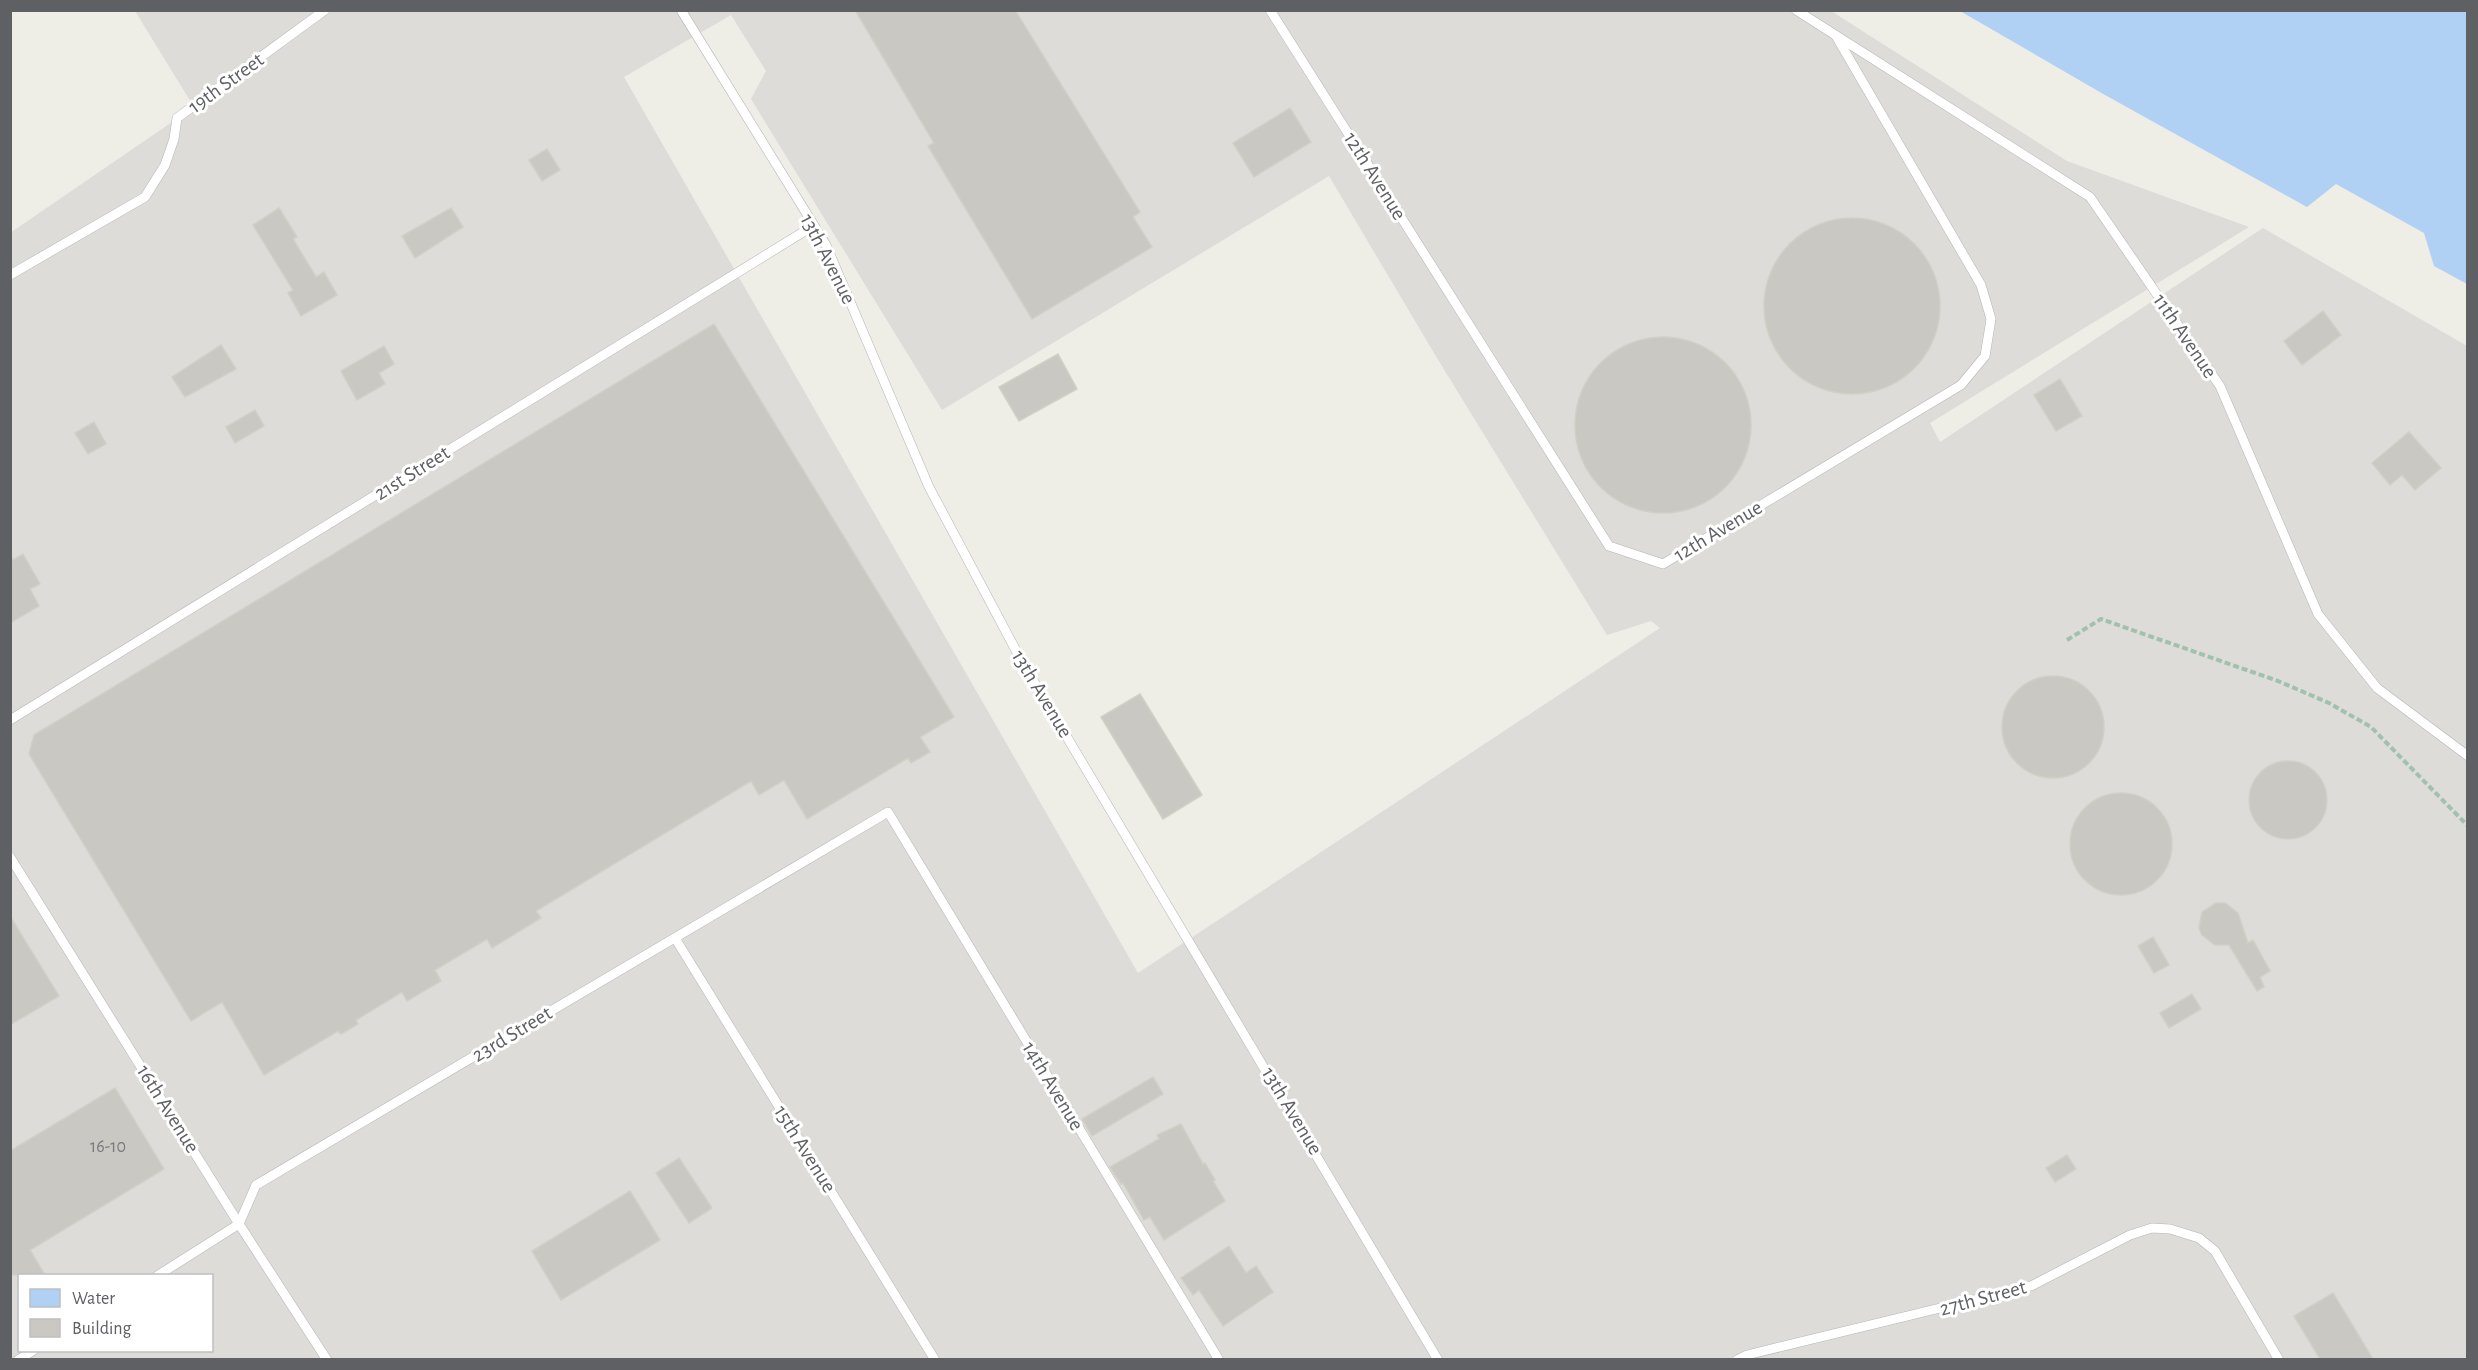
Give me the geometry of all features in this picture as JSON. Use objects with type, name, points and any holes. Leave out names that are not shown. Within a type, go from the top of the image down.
[{"type":"lane","name":"19th Street","points":[[10,275],[145,196],[165,165],[174,139],[177,118],[325,10]]},
{"type":"lane","name":"13th Avenue","points":[[681,10],[826,245],[929,487],[1022,660],[1438,1359]]},
{"type":"lane","name":"12th Avenue","points":[[1270,10],[1610,546],[1663,564],[1961,385],[1985,357],[1991,319],[1981,285],[1836,36]]},
{"type":"lane","name":"11th Avenue","points":[[1796,10],[2090,196],[2220,386],[2318,614],[2377,688],[2468,756]]},
{"type":"lane","name":"21st Street","points":[[10,720],[813,226]]},
{"type":"lane","name":"23rd Street","points":[[239,1224],[256,1185],[888,812]]},
{"type":"lane","name":"14th Avenue","points":[[888,812],[1219,1359]]},
{"type":"lane","name":"16th Avenue","points":[[10,856],[239,1224],[327,1359]]},
{"type":"lane","name":"15th Avenue","points":[[675,938],[935,1359]]},
{"type":"lane","points":[[159,1274],[239,1224]]},
{"type":"lane","name":"27th Street","points":[[1737,1359],[2031,1286],[2130,1235],[2152,1228],[2170,1229],[2199,1238],[2215,1251],[2279,1359]]},
{"type":"path","points":[[2067,640],[2101,619],[2278,681],[2329,703],[2371,728],[2468,826]]},
{"type":"shaded area","points":[[135,11],[1831,11],[2067,161],[2249,227],[1930,423],[1940,442],[2263,228],[2467,346],[2467,1359],[11,1359],[10,233],[194,107]],"holes":[[[731,15],[766,71],[751,99],[942,410],[1329,176],[1437,358],[1607,635],[1651,621],[1660,628],[1138,973],[624,77]]]},
{"type":"water","points":[[1960,11],[2467,11],[2467,284],[2434,266],[2424,233],[2336,184],[2307,207],[2105,95]]},
{"type":"building","points":[[855,10],[1015,10],[1140,212],[1133,217],[1152,247],[1032,319],[928,146],[934,143]]},
{"type":"building","points":[[1290,108],[1311,142],[1254,177],[1233,143]]},
{"type":"building","points":[[547,149],[560,170],[542,181],[529,160]]},
{"type":"building","points":[[279,208],[297,237],[293,239],[316,277],[324,272],[337,295],[301,316],[288,293],[293,290],[253,225]]},
{"type":"building","points":[[451,208],[463,227],[415,258],[402,236]]},
{"type":"building","points":[[1852,218],[1886,225],[1901,233],[1914,244],[1925,257],[1933,272],[1940,306],[1933,340],[1925,355],[1914,368],[1901,379],[1886,387],[1852,394],[1818,387],[1803,379],[1790,368],[1779,355],[1771,340],[1764,306],[1771,272],[1779,257],[1790,244],[1803,233],[1818,225]]},
{"type":"building","points":[[2323,311],[2341,335],[2302,365],[2284,341]]},
{"type":"building","points":[[714,324],[954,717],[920,737],[930,752],[911,763],[908,758],[807,819],[784,780],[759,795],[751,781],[536,911],[541,918],[492,948],[487,939],[435,970],[441,981],[407,1001],[402,992],[356,1020],[358,1024],[341,1034],[338,1031],[264,1075],[222,1002],[191,1021],[29,754],[34,735]]},
{"type":"building","points":[[1663,337],[1680,338],[1697,343],[1725,363],[1745,391],[1750,408],[1750,442],[1745,459],[1725,487],[1697,507],[1680,512],[1663,513],[1646,512],[1629,507],[1601,487],[1581,459],[1576,442],[1575,425],[1576,408],[1581,391],[1601,363],[1629,343],[1646,338]]},
{"type":"building","points":[[221,345],[236,369],[185,397],[172,377]]},
{"type":"building","points":[[384,346],[394,364],[379,373],[385,384],[357,400],[341,371]]},
{"type":"building","points":[[1058,354],[1077,389],[1019,421],[999,387]]},
{"type":"building","points":[[2060,379],[2082,416],[2056,431],[2034,395]]},
{"type":"building","points":[[255,410],[264,426],[235,443],[226,427]]},
{"type":"building","points":[[94,422],[106,444],[88,454],[75,433]]},
{"type":"building","points":[[2409,432],[2441,468],[2415,490],[2402,475],[2390,485],[2372,463]]},
{"type":"building","points":[[10,554],[13,560],[23,554],[40,584],[30,589],[39,606],[10,623]]},
{"type":"building","points":[[2053,676],[2073,680],[2089,691],[2100,707],[2104,727],[2100,747],[2089,763],[2073,774],[2053,778],[2033,774],[2017,763],[2006,747],[2002,727],[2006,707],[2017,691],[2033,680]]},
{"type":"building","points":[[1140,694],[1202,795],[1163,819],[1101,717]]},
{"type":"building","points":[[2288,761],[2303,764],[2320,778],[2327,800],[2324,815],[2310,832],[2288,839],[2273,836],[2256,822],[2249,800],[2252,785],[2266,768]]},
{"type":"building","points":[[2121,793],[2141,797],[2157,808],[2168,824],[2172,844],[2168,864],[2157,880],[2141,891],[2121,895],[2101,891],[2085,880],[2074,864],[2070,844],[2074,824],[2085,808],[2101,797]]},
{"type":"building","points":[[2216,903],[2225,903],[2238,913],[2248,943],[2253,940],[2270,971],[2260,977],[2264,987],[2257,991],[2229,945],[2215,945],[2202,935],[2199,928],[2202,912]]},
{"type":"building","points":[[10,916],[59,996],[10,1025]]},
{"type":"building","points":[[2153,937],[2169,965],[2154,973],[2138,946]]},
{"type":"building","points":[[2192,994],[2201,1009],[2169,1028],[2160,1013]]},
{"type":"building","points":[[1153,1077],[1163,1094],[1092,1136],[1082,1119]]},
{"type":"building","points":[[115,1088],[164,1169],[30,1250],[44,1274],[10,1275],[10,1151]]},
{"type":"building","points":[[1181,1124],[1225,1201],[1164,1240],[1150,1217],[1144,1220],[1123,1183],[1121,1184],[1110,1167],[1159,1139],[1157,1135]]},
{"type":"building","points":[[2067,1155],[2076,1169],[2055,1182],[2046,1168]]},
{"type":"building","points":[[679,1158],[712,1208],[689,1223],[656,1173]]},
{"type":"building","points":[[630,1191],[660,1240],[561,1300],[532,1251]]},
{"type":"building","points":[[1229,1246],[1246,1273],[1256,1266],[1273,1292],[1223,1326],[1199,1290],[1193,1295],[1181,1278]]},
{"type":"building","points":[[2333,1293],[2373,1359],[2320,1359],[2294,1316]]}]
